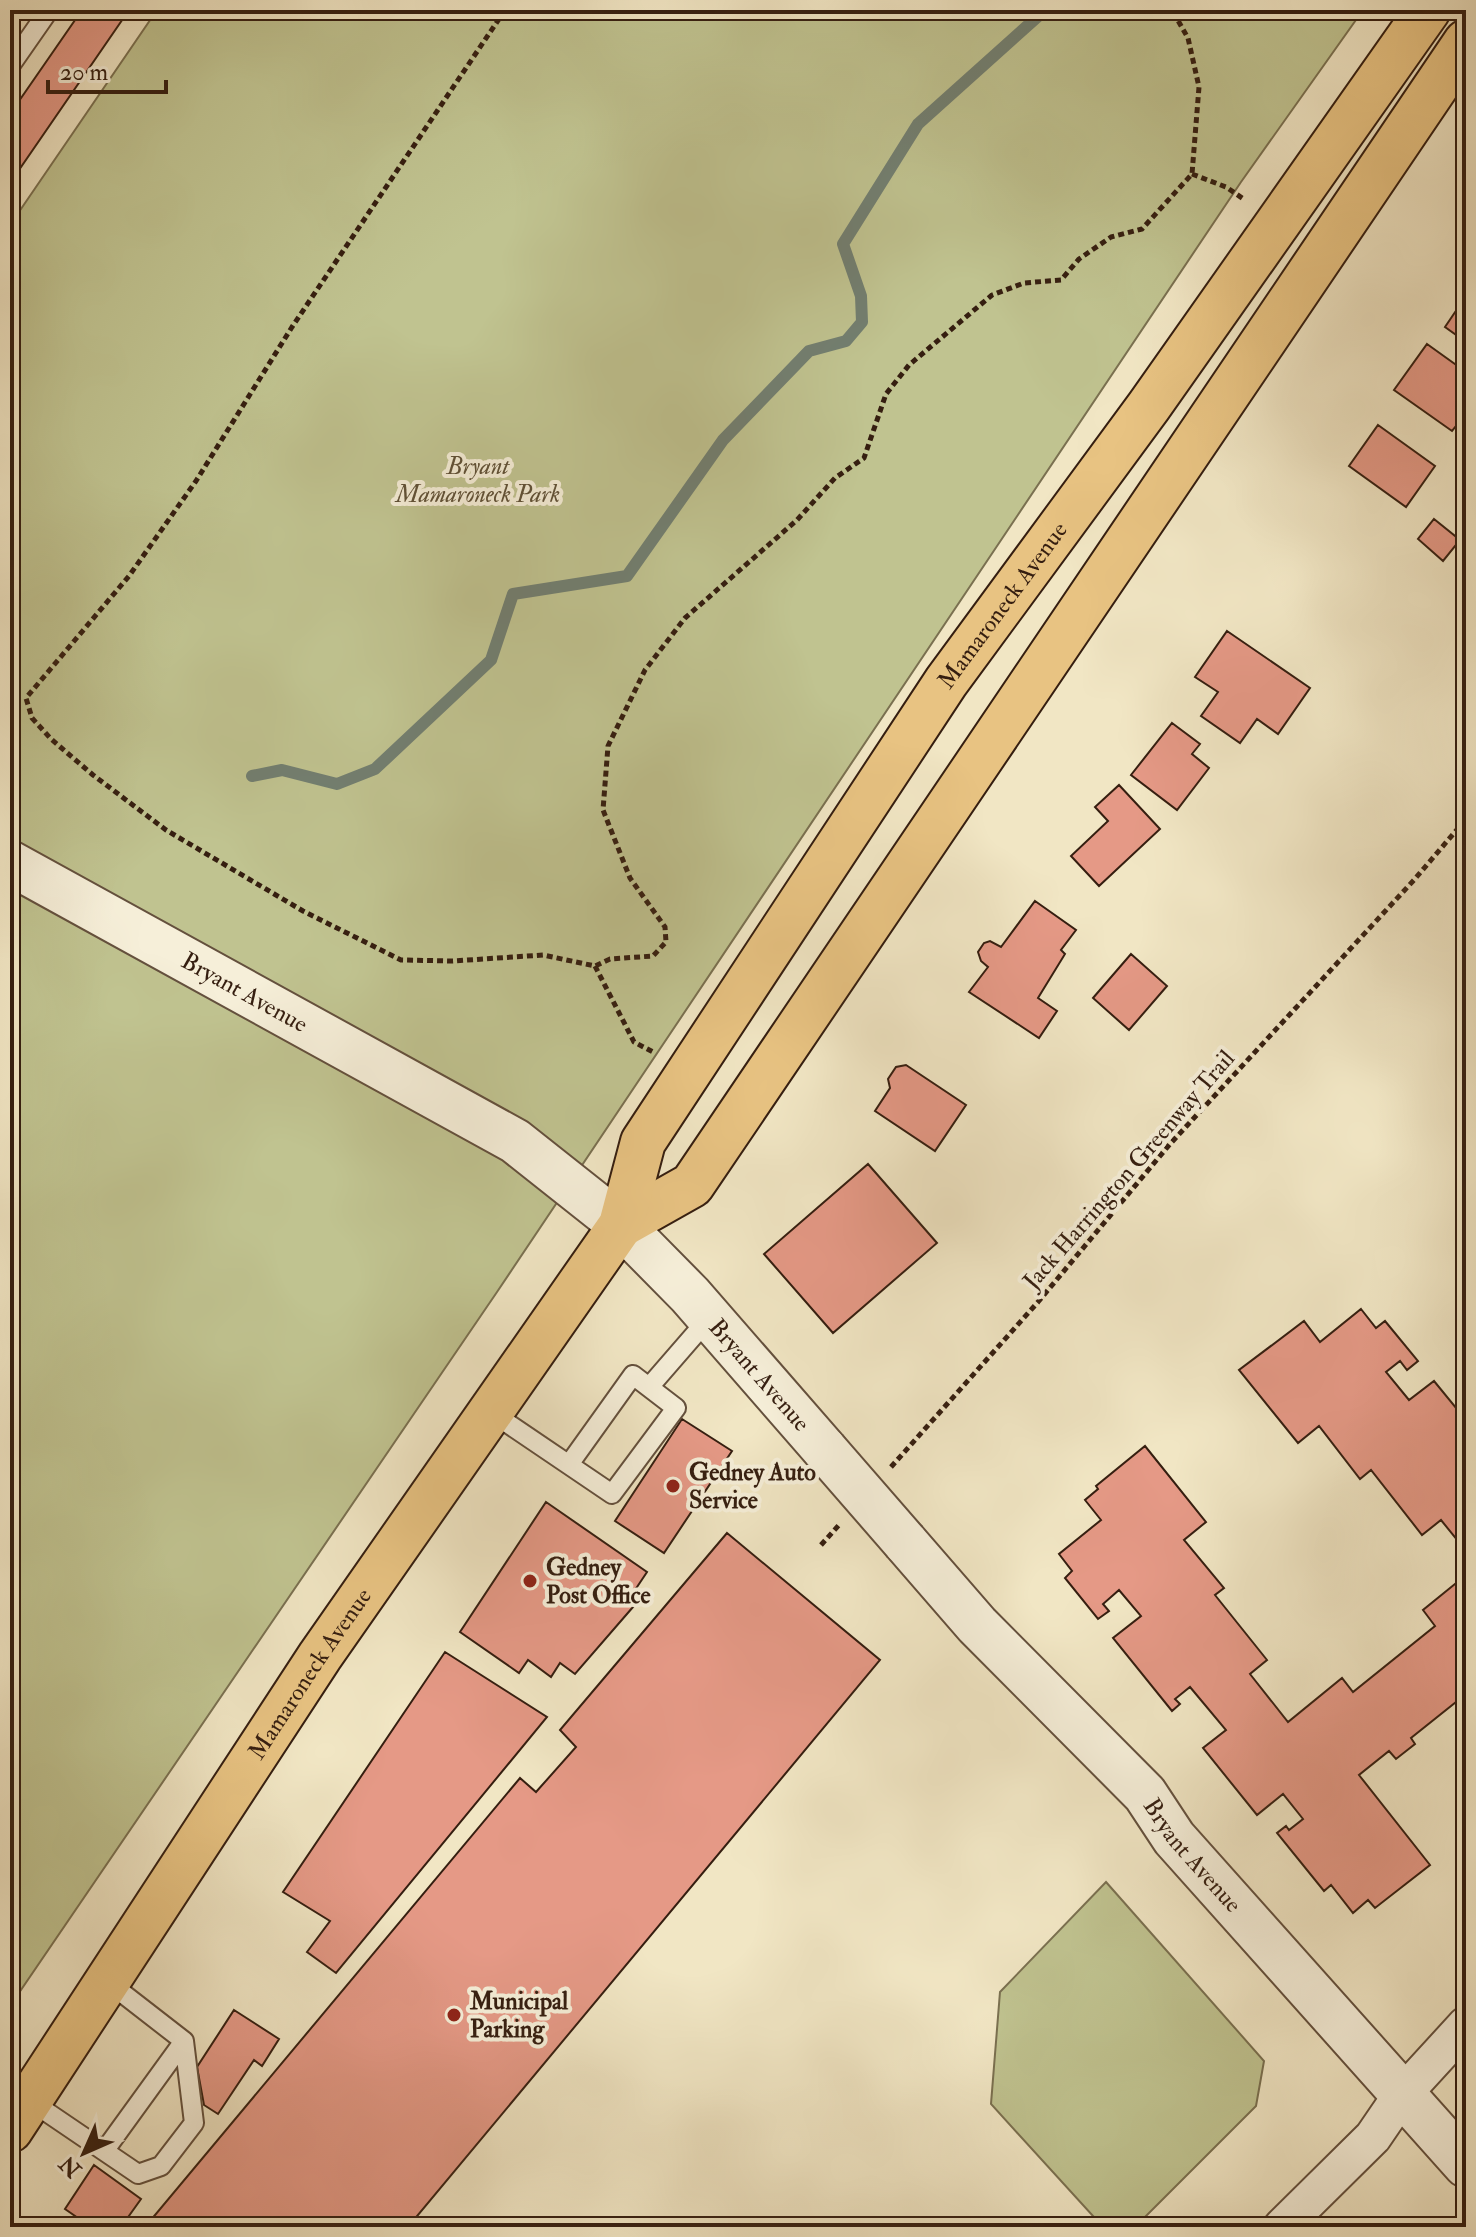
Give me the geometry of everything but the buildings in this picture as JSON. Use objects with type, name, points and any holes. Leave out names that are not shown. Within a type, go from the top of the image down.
[{"type":"main road","name":"Mamaroneck Avenue","points":[[20,2115],[320,1656],[621,1225],[643,1142],[946,682],[1428,10]]},
{"type":"main road","name":"Mamaroneck Avenue","points":[[621,1225],[692,1185],[1466,42]]},
{"type":"street","name":"Bryant Avenue","points":[[10,863],[515,1141],[621,1225],[710,1317],[977,1625],[1145,1794],[1174,1838],[1401,2096],[1466,2165]]},
{"type":"street","points":[[1282,2227],[1373,2137],[1401,2096],[1466,2025]]},
{"type":"lane","points":[[10,66],[49,10]]},
{"type":"lane","points":[[650,1386],[710,1317]]},
{"type":"lane","points":[[491,1412],[612,1494],[676,1408],[633,1375],[570,1463]]},
{"type":"lane","points":[[20,2115],[105,2150],[138,2174],[161,2166],[194,2123],[184,2041],[108,1982]]},
{"type":"lane","points":[[105,2150],[184,2041]]},
{"type":"path","points":[[505,10],[292,327],[196,481],[129,576],[26,698],[32,718],[51,739],[166,830],[303,911],[401,960],[453,961],[543,955],[595,966],[610,959],[653,956],[666,942],[665,927],[630,878],[603,810],[608,746],[645,670],[685,618],[797,520],[835,478],[864,458],[886,394],[909,365],[992,295],[1024,283],[1061,280],[1079,259],[1111,237],[1142,229],[1192,174],[1199,87],[1188,38],[1172,10]]},
{"type":"path","points":[[1192,174],[1226,187],[1278,223]]},
{"type":"path","name":"Jack Harrington Greenway Trail","points":[[883,1475],[1038,1302],[1170,1144],[1414,880],[1466,819]]},
{"type":"path","points":[[595,966],[634,1042],[689,1071]]},
{"type":"path","points":[[821,1545],[842,1522]]},
{"type":"green space","name":"Bryant Mamaroneck Park","points":[[157,10],[1363,10],[1241,182],[497,1292],[10,2006],[10,225]]},
{"type":"green space","points":[[1106,1882],[1264,2061],[1256,2106],[1135,2227],[1103,2227],[991,2104],[1000,1992]]},
{"type":"waterway","points":[[252,776],[282,770],[337,784],[375,769],[491,660],[513,594],[627,576],[723,440],[809,351],[846,341],[862,322],[861,296],[843,244],[918,124],[1045,10]]},
{"type":"place","name":"Gedney Auto Service","points":[[673,1486]]},
{"type":"place","name":"Gedney Post Office","points":[[530,1581]]},
{"type":"place","name":"Municipal Parking","points":[[454,2015]]}]
